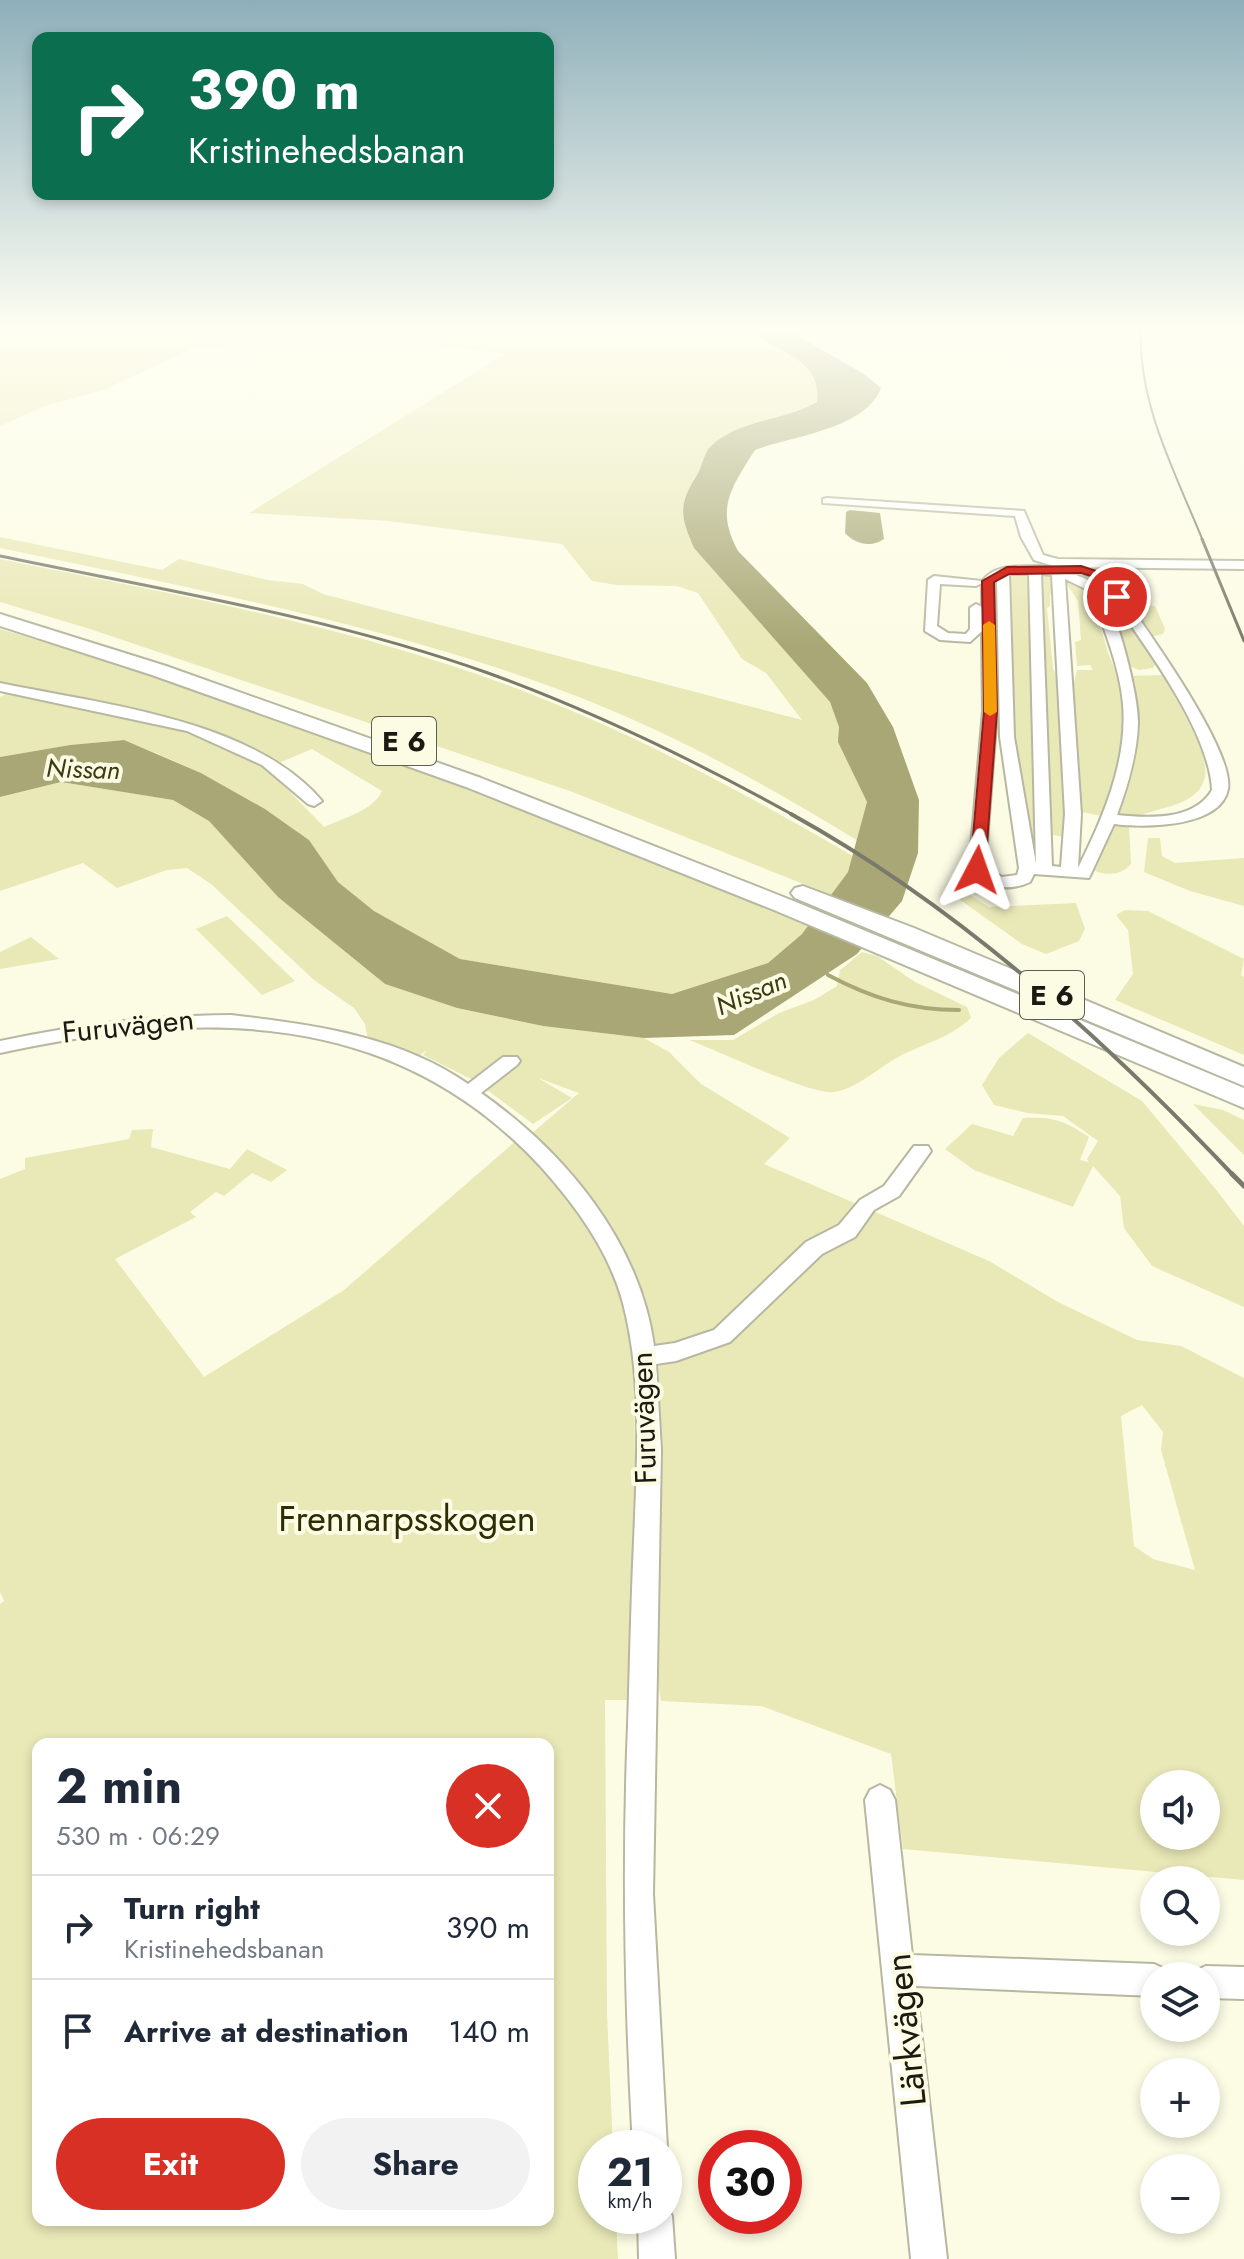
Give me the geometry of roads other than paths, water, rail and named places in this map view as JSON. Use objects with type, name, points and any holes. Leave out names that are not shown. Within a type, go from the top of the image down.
[{"type":"highway","name":"E 6","points":[[0,608],[196,669],[390,736],[896,941],[1244,1077]]},
{"type":"highway","name":"E 6","points":[[0,620],[182,677],[390,750],[795,900]]},
{"type":"highway","name":"E 6","points":[[896,941],[1244,1099]]},
{"type":"street","points":[[827,501],[1020,513],[1027,537],[1038,557],[1092,587],[1099,596],[1129,701],[1129,740],[1101,842],[1083,874],[1027,868]]},
{"type":"street","points":[[1003,571],[1007,737],[1027,868],[1024,878],[1008,884],[989,879],[977,870],[990,711],[988,581],[1003,571],[1055,566],[1244,565]]},
{"type":"street","points":[[1055,566],[1073,814],[1069,872]]},
{"type":"street","points":[[976,582],[934,580],[930,620],[932,632],[954,639],[975,635],[976,582],[984,572],[1055,566],[1102,576],[1187,705],[1221,778],[1219,792],[1214,799],[1178,818],[1153,822],[1107,818]]},
{"type":"street","points":[[1035,570],[1044,870]]},
{"type":"street","points":[[0,687],[191,728],[267,762],[314,801]]},
{"type":"street","name":"Furuvägen","points":[[0,1047],[110,1024],[178,1018],[235,1019],[296,1026],[353,1042],[409,1061],[470,1092],[513,1125],[551,1161],[610,1247],[633,1300],[645,1357],[644,1666],[638,1860],[640,1995],[649,2130]]},
{"type":"street","points":[[470,1092],[510,1061]]},
{"type":"street","points":[[645,1357],[676,1352],[722,1336],[814,1248],[847,1231],[867,1205],[876,1203],[894,1189],[921,1151]]},
{"type":"street","name":"Lärkvägen","points":[[880,1800],[929,2259]]},
{"type":"street","points":[[899,1970],[1140,1979]]},
{"type":"street","points":[[1220,1982],[1244,1983]]},
{"type":"street","points":[[656,2234],[657,2259]]},
{"type":"water","name":"Nissan","points":[[726,435],[804,435],[755,450],[729,499],[727,511],[731,536],[738,551],[867,683],[893,727],[919,800],[918,853],[902,901],[857,954],[734,1035],[644,1038],[543,1026],[457,1008],[385,984],[278,897],[209,821],[173,800],[61,782],[0,797],[0,757],[124,740],[201,773],[265,809],[309,840],[338,882],[374,911],[460,959],[672,994],[768,963],[802,934],[848,872],[867,802],[838,742],[839,727],[830,702],[694,548],[684,519],[684,503],[706,453]]},
{"type":"water","points":[[846,512],[880,513],[884,539],[869,544],[849,537],[845,533]]},
{"type":"waterway","points":[[828,975],[891,1001],[924,1008],[959,1010]]},
{"type":"railway","points":[[1160,435],[1203,541]]},
{"type":"railway","points":[[1202,539],[1244,641]]},
{"type":"railway","points":[[0,556],[308,620],[429,653],[528,688],[606,721],[683,757],[795,816]]},
{"type":"railway","points":[[791,814],[913,890],[1026,978],[1133,1074],[1234,1176]]},
{"type":"railway","points":[[1234,1176],[1244,1186]]},
{"type":"park label","name":"Frennarpsskogen","points":[[407,1518]]}]
